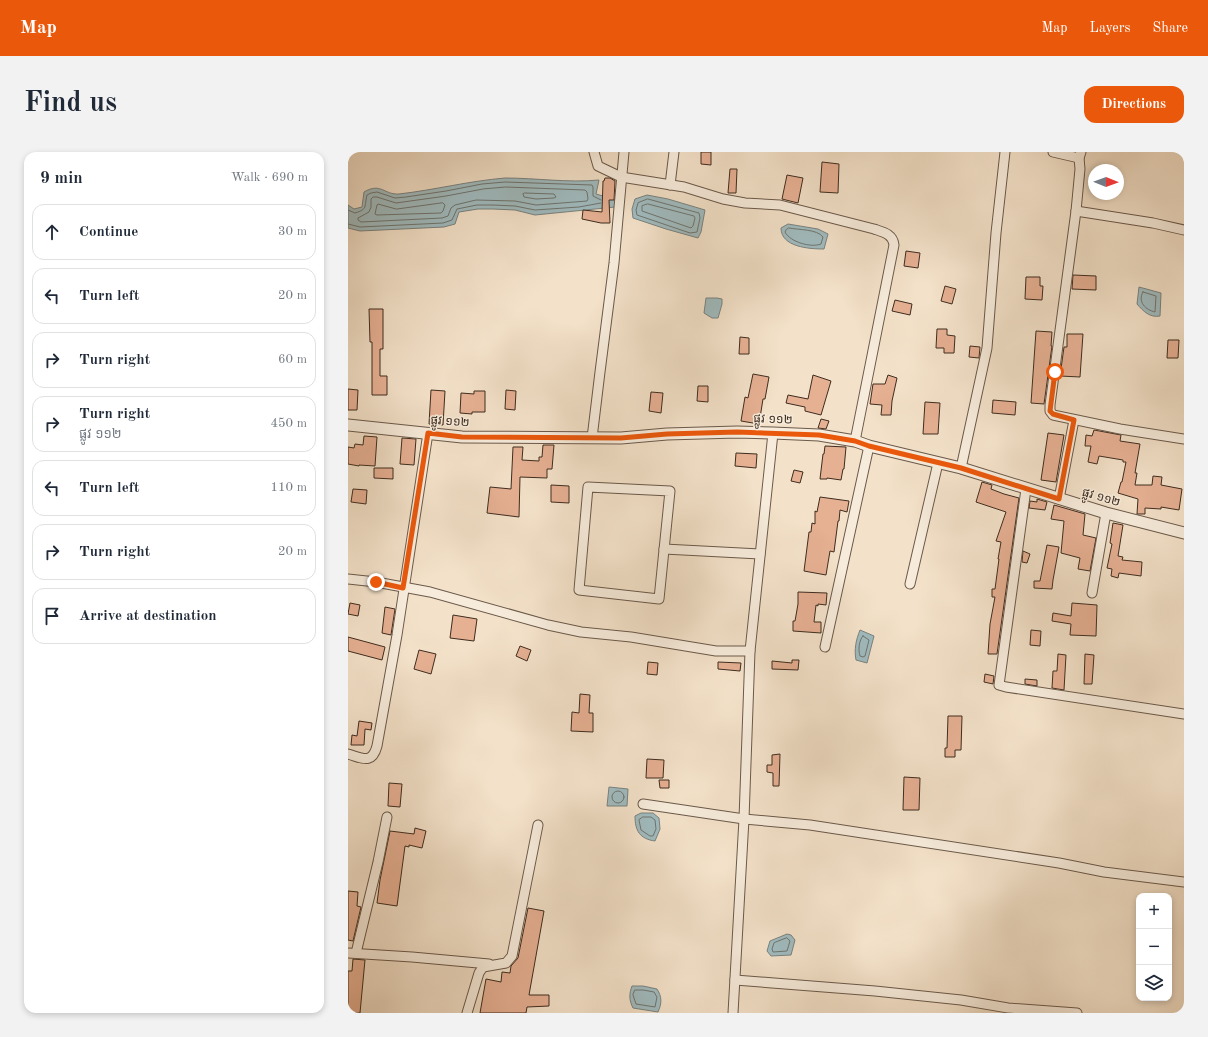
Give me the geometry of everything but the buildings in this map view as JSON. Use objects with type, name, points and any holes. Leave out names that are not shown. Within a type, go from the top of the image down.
[{"type":"street","points":[[594,152],[598,166],[621,177],[684,187],[723,199],[745,203],[780,205],[874,229],[892,238],[894,245],[855,441]]},
{"type":"street","points":[[592,438],[614,263],[624,152]]},
{"type":"street","points":[[670,185],[674,152]]},
{"type":"street","points":[[961,468],[987,348],[994,256],[1005,152]]},
{"type":"street","points":[[1053,152],[1080,155],[1080,169],[1050,411],[1053,414],[1074,420],[1184,439]]},
{"type":"street","points":[[1076,211],[1153,223],[1184,230]]},
{"type":"street","points":[[1059,499],[1074,420]]},
{"type":"street","name":"ផ្លូវ ១១២","points":[[348,425],[462,437],[621,438],[667,434],[730,432],[819,435],[855,441],[869,446],[961,468],[1106,513],[1184,533]]},
{"type":"street","points":[[348,754],[365,759],[371,758],[375,753],[397,635],[428,433]]},
{"type":"street","points":[[733,1013],[744,820],[750,651],[773,433]]},
{"type":"street","points":[[825,647],[869,446]]},
{"type":"street","points":[[910,584],[938,463]]},
{"type":"street","points":[[588,487],[670,491],[664,548],[659,599],[579,590],[588,487]]},
{"type":"street","points":[[1026,488],[999,685],[1184,714]]},
{"type":"street","points":[[1092,593],[1106,513]]},
{"type":"street","points":[[664,548],[760,554]]},
{"type":"street","points":[[348,579],[376,582],[430,592],[581,632],[716,651],[750,651]]},
{"type":"street","points":[[643,804],[744,820],[810,826],[1044,860],[1104,872],[1184,882]]},
{"type":"street","points":[[387,817],[378,862],[352,953],[472,962],[493,965]]},
{"type":"street","points":[[467,1013],[479,973],[483,967],[506,964],[512,956],[538,825]]},
{"type":"street","points":[[735,980],[961,1000],[1008,1011],[1077,1013]]},
{"type":"water","points":[[505,178],[576,181],[599,180],[596,194],[617,200],[615,207],[535,215],[515,210],[478,209],[459,212],[455,224],[444,227],[360,231],[348,228],[348,205],[354,209],[362,207],[364,192],[370,189],[375,188],[394,194],[399,194]]},
{"type":"water","points":[[647,195],[668,199],[705,210],[701,232],[698,238],[633,218],[632,209],[635,199]]},
{"type":"water","points":[[788,224],[818,229],[828,234],[824,249],[797,246],[791,243],[782,234],[781,228]]},
{"type":"water","points":[[1139,287],[1161,293],[1160,316],[1150,315],[1137,304]]},
{"type":"water","points":[[706,298],[722,299],[718,318],[712,318],[704,313]]},
{"type":"water","points":[[860,630],[874,636],[867,663],[856,660],[855,652],[857,637]]},
{"type":"water","points":[[609,787],[628,789],[627,806],[607,806]]},
{"type":"water","points":[[641,813],[653,813],[659,818],[660,829],[655,841],[642,836],[637,830],[635,816]]},
{"type":"water","points":[[787,934],[791,935],[795,940],[791,955],[771,956],[767,951],[770,941]]},
{"type":"water","points":[[632,986],[643,986],[657,989],[661,1000],[658,1012],[633,1008],[630,997]]},
{"type":"route","points":[[376,582],[403,588],[428,433],[462,437],[621,438],[667,434],[737,432],[819,435],[855,441],[869,446],[961,468],[1059,499],[1074,420],[1053,414],[1050,411],[1055,372]]}]
